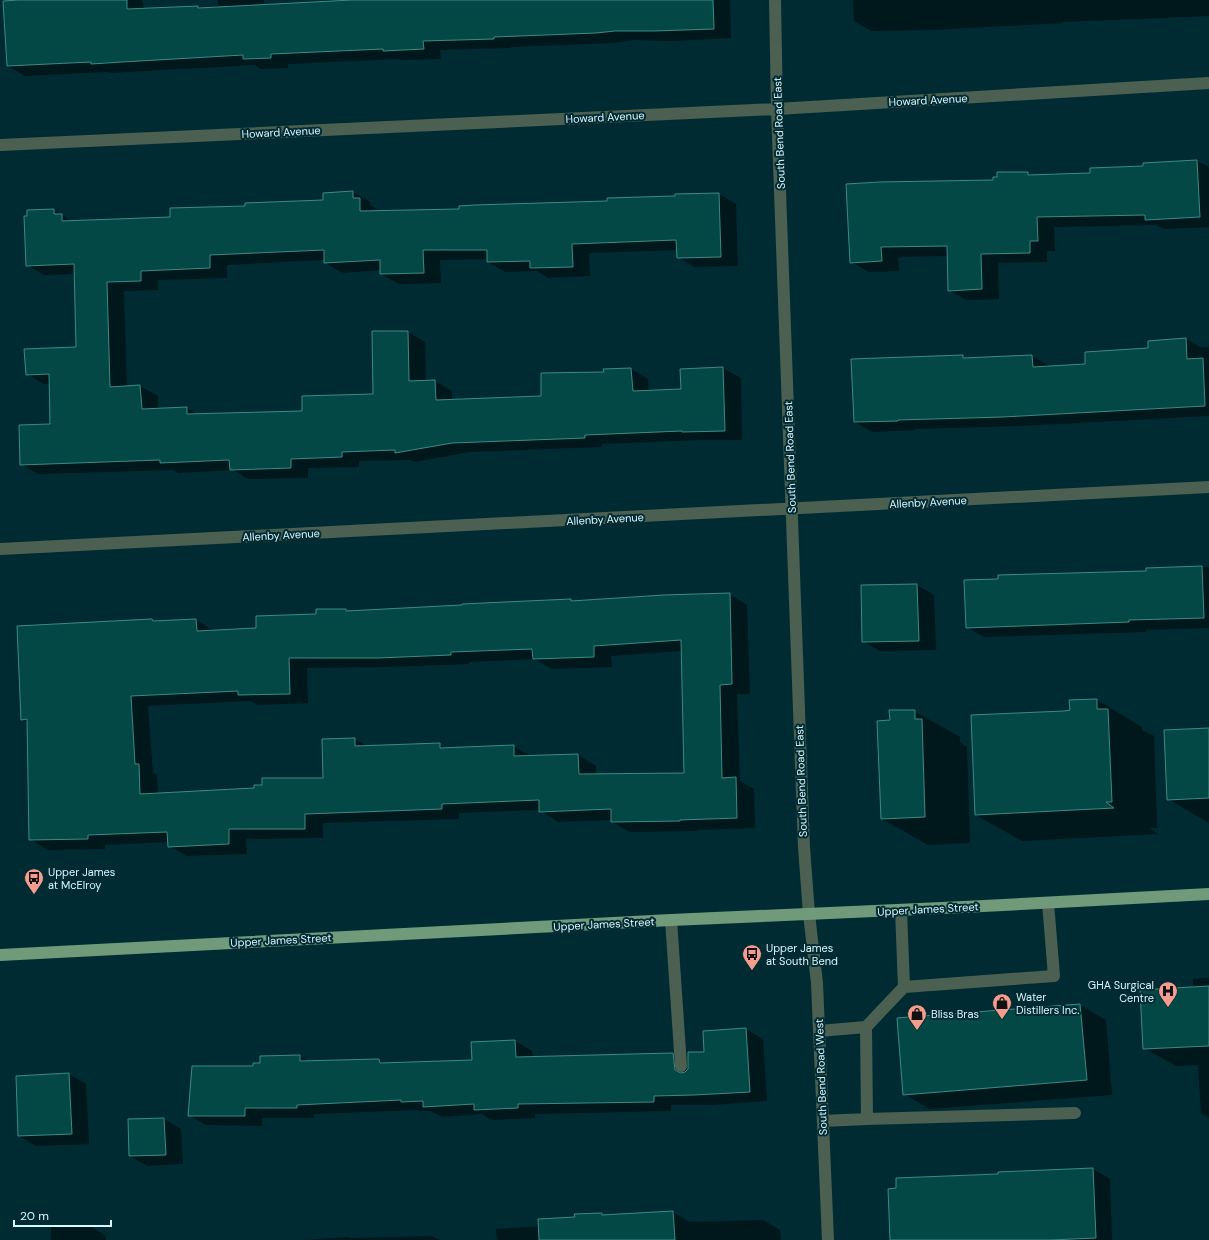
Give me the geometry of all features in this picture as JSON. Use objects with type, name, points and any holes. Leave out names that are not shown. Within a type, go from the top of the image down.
[{"type":"main road","name":"Upper James Street","points":[[0,955],[1209,894]]},
{"type":"street","name":"South Bend Road East","points":[[775,0],[777,109],[804,847],[809,914]]},
{"type":"street","name":"Howard Avenue","points":[[0,145],[777,109],[1209,83]]},
{"type":"street","name":"Allenby Avenue","points":[[0,549],[1209,487]]},
{"type":"street","points":[[819,1031],[866,1027],[904,987],[1054,976],[1048,903]]},
{"type":"street","points":[[900,910],[904,987]]},
{"type":"street","name":"South Bend Road West","points":[[809,914],[817,983],[828,1240]]},
{"type":"street","points":[[671,920],[681,1066]]},
{"type":"street","points":[[866,1027],[867,1119]]},
{"type":"street","points":[[823,1121],[1075,1113]]},
{"type":"building","points":[[127,0],[127,9],[198,6],[198,8],[352,0],[713,0],[714,29],[615,31],[494,37],[494,39],[423,41],[424,49],[383,51],[383,49],[271,54],[271,58],[243,59],[243,55],[91,64],[91,62],[7,66],[3,1]]},
{"type":"building","points":[[1197,160],[1200,217],[1145,220],[1145,215],[1037,217],[1038,241],[1030,241],[1030,253],[981,254],[982,289],[948,291],[947,246],[881,247],[882,261],[850,263],[846,184],[993,180],[993,177],[997,177],[997,172],[1028,172],[1028,175],[1090,173],[1090,168],[1143,166],[1143,163]]},
{"type":"building","points":[[353,191],[353,198],[360,198],[360,211],[459,209],[459,206],[475,205],[607,201],[607,198],[719,193],[721,257],[677,258],[676,240],[572,244],[573,267],[530,268],[530,261],[487,262],[487,250],[423,250],[424,273],[380,274],[380,260],[324,263],[324,250],[210,255],[210,268],[141,271],[141,281],[107,282],[110,387],[140,385],[142,409],[187,407],[187,414],[302,411],[302,396],[373,394],[372,331],[408,331],[409,381],[435,380],[436,400],[541,396],[541,373],[604,372],[603,369],[631,368],[633,391],[681,389],[680,369],[723,367],[725,431],[682,431],[585,435],[585,438],[452,443],[395,453],[395,450],[342,452],[342,457],[291,459],[291,468],[230,470],[229,460],[160,463],[160,460],[20,465],[19,425],[50,424],[49,374],[26,375],[24,349],[76,347],[74,264],[26,266],[24,216],[27,216],[27,210],[54,209],[54,214],[62,214],[62,221],[170,217],[170,208],[245,206],[245,203],[323,200],[323,193]]},
{"type":"building","points":[[1186,338],[1187,359],[1203,358],[1205,406],[1003,417],[854,422],[851,359],[963,355],[963,358],[1032,355],[1033,367],[1085,364],[1085,352],[1148,348],[1148,341]]},
{"type":"building","points":[[1202,566],[1204,618],[966,628],[964,580],[998,579],[998,575],[1146,571],[1146,568]]},
{"type":"building","points":[[917,584],[919,641],[862,642],[861,585]]},
{"type":"building","points":[[730,593],[732,684],[720,685],[722,778],[736,777],[737,818],[611,822],[611,809],[539,812],[539,800],[442,804],[442,809],[305,814],[305,829],[229,829],[229,844],[168,847],[167,832],[88,835],[88,839],[29,840],[27,719],[21,720],[17,626],[152,619],[153,621],[196,619],[197,631],[256,628],[256,616],[316,614],[316,609],[346,609],[346,611],[571,599],[571,601],[664,595]],"holes":[[[681,640],[684,773],[579,774],[578,754],[514,756],[514,745],[440,748],[440,743],[355,746],[355,738],[322,739],[323,778],[262,778],[262,785],[254,785],[254,788],[140,794],[139,764],[135,764],[131,696],[238,691],[238,695],[290,694],[289,658],[378,658],[451,655],[451,652],[532,649],[533,659],[594,657],[594,646]]]},
{"type":"building","points":[[1097,699],[1097,709],[1108,709],[1112,802],[1106,802],[1114,808],[975,815],[971,715],[1064,711],[1070,710],[1069,700]]},
{"type":"building","points":[[889,710],[915,710],[915,719],[922,719],[925,817],[881,819],[877,721],[890,720]]},
{"type":"building","points":[[1209,728],[1209,798],[1167,800],[1164,730]]},
{"type":"building","points":[[1209,986],[1209,1046],[1143,1049],[1140,990]]},
{"type":"building","points":[[1080,1004],[1087,1080],[903,1095],[897,1018]]},
{"type":"building","points":[[746,1028],[750,1092],[654,1096],[654,1102],[518,1104],[518,1108],[474,1110],[474,1104],[423,1107],[423,1101],[401,1102],[401,1100],[297,1105],[297,1108],[245,1108],[245,1116],[188,1116],[192,1066],[253,1066],[253,1063],[260,1063],[260,1056],[300,1055],[300,1061],[379,1059],[380,1063],[472,1060],[471,1042],[515,1040],[516,1057],[673,1053],[675,1070],[681,1073],[688,1069],[688,1052],[704,1052],[703,1031]]},
{"type":"building","points":[[69,1073],[72,1134],[18,1136],[16,1076]]},
{"type":"building","points":[[164,1118],[166,1155],[129,1156],[128,1119]]},
{"type":"building","points":[[1093,1168],[1096,1238],[1050,1240],[890,1240],[888,1189],[896,1188],[896,1178]]},
{"type":"building","points":[[673,1211],[675,1240],[539,1240],[538,1219],[575,1217],[574,1214],[602,1213],[602,1215]]},
{"type":"place","name":"Upper James at McElroy","points":[[34,895]]},
{"type":"place","name":"Upper James at South Bend","points":[[752,971]]},
{"type":"place","name":"GHA Surgical Centre","points":[[1168,1008]]},
{"type":"place","name":"Water Distillers Inc.","points":[[1002,1020]]},
{"type":"place","name":"Bliss Bras","points":[[917,1031]]}]
